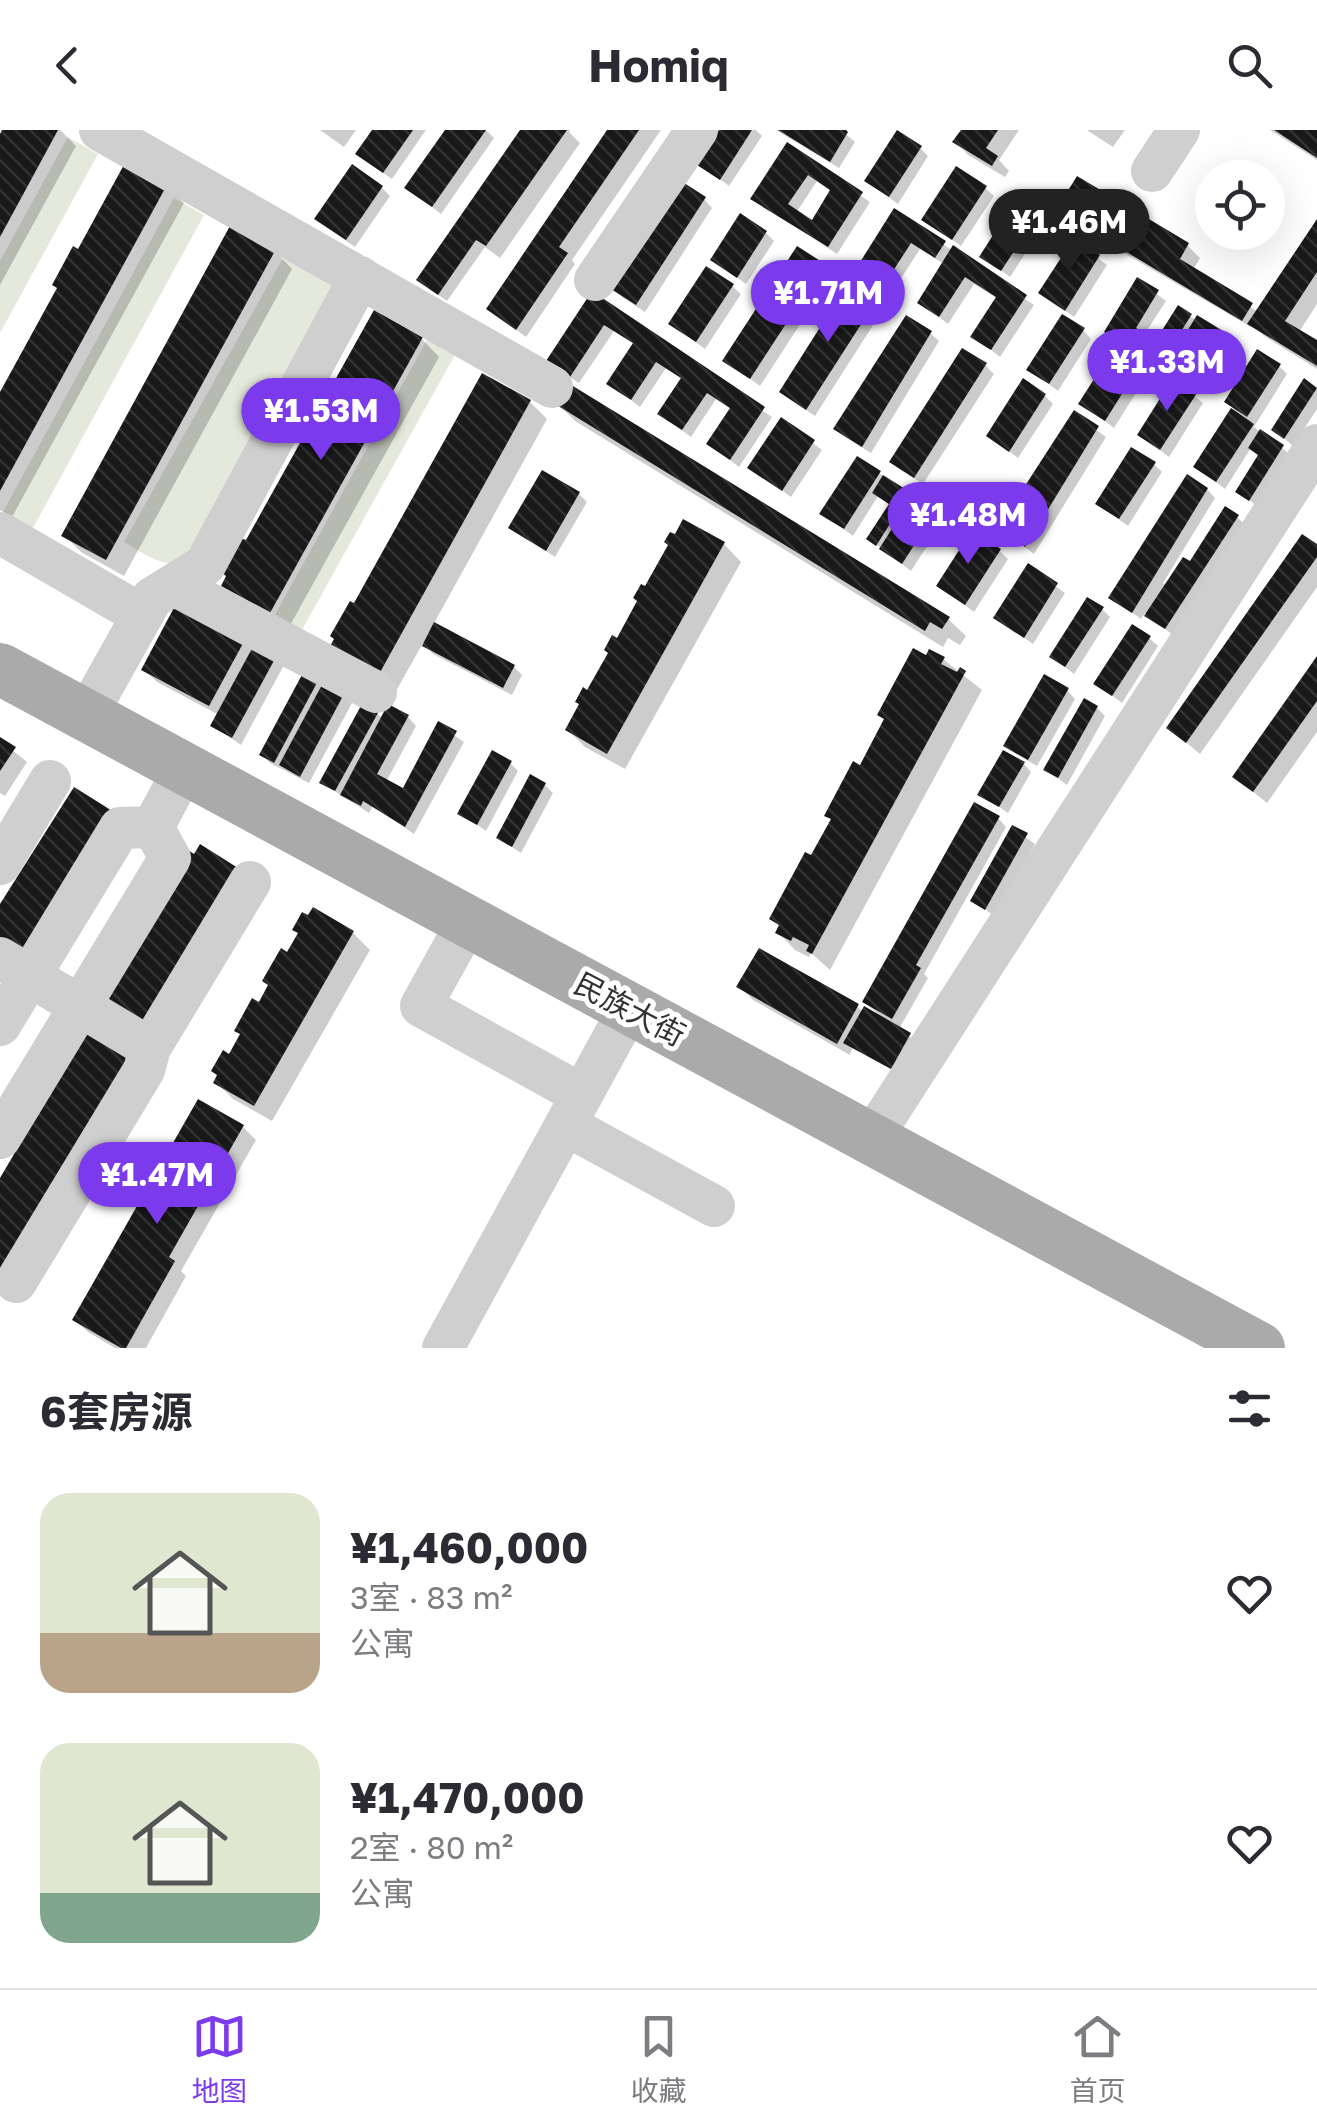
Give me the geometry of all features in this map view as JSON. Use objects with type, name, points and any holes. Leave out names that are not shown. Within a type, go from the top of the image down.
[{"type":"main road","name":"民族大街","points":[[0,670],[1260,1348]]},
{"type":"street","points":[[100,130],[552,387]]},
{"type":"street","points":[[595,280],[697,130]]},
{"type":"street","points":[[1152,171],[1179,130]]},
{"type":"street","points":[[86,716],[152,598],[205,565],[360,277]]},
{"type":"street","points":[[871,1139],[1317,445]]},
{"type":"street","points":[[0,533],[140,614]]},
{"type":"street","points":[[174,585],[376,692]]},
{"type":"street","points":[[152,826],[184,768]]},
{"type":"street","points":[[0,864],[50,781]]},
{"type":"street","points":[[0,1025],[15,967],[120,828],[152,826]]},
{"type":"street","points":[[0,1138],[170,858],[152,826]]},
{"type":"street","points":[[16,1282],[144,1070],[150,1048],[250,882]]},
{"type":"street","points":[[468,922],[422,1006],[714,1206]]},
{"type":"street","points":[[15,967],[150,1048]]},
{"type":"street","points":[[443,1348],[629,1009]]},
{"type":"shaded area","points":[[68,137],[98,154],[0,333],[0,261]]},
{"type":"shaded area","points":[[174,198],[204,215],[33,528],[3,512]]},
{"type":"shaded area","points":[[290,257],[333,284],[187,560],[170,563],[154,559],[124,542],[282,260]]},
{"type":"shaded area","points":[[428,338],[456,353],[298,637],[271,622]]},
{"type":"building","points":[[2,130],[58,130],[0,237],[0,134]]},
{"type":"building","points":[[372,130],[413,130],[383,173],[355,154]]},
{"type":"building","points":[[445,130],[486,130],[432,207],[404,188]]},
{"type":"building","points":[[520,130],[567,130],[486,246],[476,240],[438,295],[416,280]]},
{"type":"building","points":[[607,130],[639,130],[559,247],[568,253],[516,330],[486,309]]},
{"type":"building","points":[[719,130],[752,130],[720,180],[697,165]]},
{"type":"building","points":[[778,130],[846,130],[848,132],[830,162]]},
{"type":"building","points":[[897,130],[922,146],[889,197],[864,181]]},
{"type":"building","points":[[961,130],[998,130],[986,148],[998,156],[992,166],[952,142]]},
{"type":"building","points":[[1274,130],[1317,130],[1317,158]]},
{"type":"building","points":[[787,142],[863,192],[828,247],[750,199]],"holes":[[[808,175],[830,190],[812,220],[788,204]]]},
{"type":"building","points":[[126,161],[168,183],[0,491],[0,392],[57,288],[52,285],[73,246],[78,249]]},
{"type":"building","points":[[352,164],[383,186],[346,240],[314,219]]},
{"type":"building","points":[[956,166],[987,186],[952,240],[921,220]]},
{"type":"building","points":[[1077,176],[1189,243],[1180,259],[1253,303],[1242,321],[1056,210]]},
{"type":"building","points":[[681,181],[706,197],[636,305],[611,289]]},
{"type":"building","points":[[1015,201],[1037,216],[1001,271],[979,257]]},
{"type":"building","points":[[894,208],[946,241],[935,258],[911,243],[884,285],[857,267]]},
{"type":"building","points":[[740,213],[767,231],[737,278],[710,260]]},
{"type":"building","points":[[1317,219],[1317,272],[1285,321],[1317,340],[1317,366],[1247,324]]},
{"type":"building","points":[[231,224],[276,249],[106,560],[61,536]]},
{"type":"building","points":[[1074,238],[1100,255],[1065,311],[1038,293]]},
{"type":"building","points":[[953,245],[1027,295],[991,350],[970,337],[996,297],[965,277],[939,317],[917,303]]},
{"type":"building","points":[[797,246],[825,264],[750,379],[722,361]]},
{"type":"building","points":[[706,266],[734,284],[696,342],[668,324]]},
{"type":"building","points":[[1137,277],[1159,290],[1136,328],[1156,340],[1178,305],[1192,314],[1159,366],[1104,332]]},
{"type":"building","points":[[850,280],[878,298],[806,410],[779,392]]},
{"type":"building","points":[[592,291],[765,407],[730,460],[706,444],[730,408],[707,393],[682,430],[657,414],[681,378],[656,362],[631,400],[606,384],[633,343],[604,325],[570,377],[546,361]]},
{"type":"building","points":[[374,310],[423,337],[270,613],[221,586],[226,576],[222,573],[241,538],[246,540]]},
{"type":"building","points":[[1062,314],[1085,328],[1049,384],[1026,370]]},
{"type":"building","points":[[906,315],[932,331],[862,447],[833,429]]},
{"type":"building","points":[[1197,315],[1228,334],[1195,388],[1164,369]]},
{"type":"building","points":[[1116,345],[1142,362],[1105,421],[1078,404]]},
{"type":"building","points":[[962,348],[987,363],[914,478],[889,462]]},
{"type":"building","points":[[1257,349],[1281,364],[1247,417],[1224,402]]},
{"type":"building","points":[[482,373],[531,400],[378,676],[329,648],[334,639],[330,636],[350,601],[354,603]]},
{"type":"building","points":[[1023,378],[1046,394],[1009,452],[986,436]]},
{"type":"building","points":[[1173,378],[1197,393],[1160,450],[1137,435]]},
{"type":"building","points":[[1304,378],[1317,388],[1284,439],[1271,430]]},
{"type":"building","points":[[568,383],[950,617],[942,629],[930,622],[925,631],[555,404]]},
{"type":"building","points":[[1231,408],[1254,424],[1216,482],[1193,467]]},
{"type":"building","points":[[1074,410],[1099,426],[1025,547],[997,529]]},
{"type":"building","points":[[781,417],[815,440],[782,491],[747,468]]},
{"type":"building","points":[[1260,429],[1284,445],[1249,501],[1235,492],[1258,455],[1248,448]]},
{"type":"building","points":[[1131,447],[1156,462],[1119,519],[1095,504]]},
{"type":"building","points":[[857,456],[881,471],[844,529],[819,514]]},
{"type":"building","points":[[542,470],[580,492],[546,551],[508,528]]},
{"type":"building","points":[[1187,474],[1208,488],[1132,613],[1108,598]]},
{"type":"building","points":[[883,475],[910,492],[876,546],[866,539],[889,504],[872,493]]},
{"type":"building","points":[[915,493],[938,508],[902,564],[879,549]]},
{"type":"building","points":[[1225,506],[1239,515],[1165,629],[1144,616],[1183,557],[1190,561]]},
{"type":"building","points":[[683,519],[725,542],[607,754],[565,730],[583,687],[587,690],[608,653],[604,650],[612,635],[617,638],[637,601],[633,598],[641,584],[645,586],[668,545],[664,542],[670,532],[675,534]]},
{"type":"building","points":[[972,530],[1001,549],[965,605],[936,586]]},
{"type":"building","points":[[1302,534],[1317,544],[1317,557],[1186,743],[1166,728]]},
{"type":"building","points":[[1028,563],[1058,583],[1024,638],[993,618]]},
{"type":"building","points":[[1087,597],[1104,607],[1065,667],[1049,657]]},
{"type":"building","points":[[178,600],[247,636],[209,706],[141,670]]},
{"type":"building","points":[[434,622],[515,665],[503,688],[422,646]]},
{"type":"building","points":[[1132,624],[1151,636],[1112,696],[1093,684]]},
{"type":"building","points":[[255,643],[277,655],[232,738],[210,726]]},
{"type":"building","points":[[913,648],[926,655],[929,649],[945,657],[941,664],[957,672],[960,667],[966,671],[812,954],[806,951],[809,945],[775,933],[779,925],[769,919],[805,852],[811,855],[831,819],[824,816],[853,761],[860,765],[884,719],[877,715]]},
{"type":"building","points":[[1317,656],[1317,701],[1253,792],[1232,777]]},
{"type":"building","points":[[304,671],[319,679],[274,763],[259,755]]},
{"type":"building","points":[[1044,674],[1069,688],[1028,760],[1003,746]]},
{"type":"building","points":[[324,681],[345,692],[300,777],[279,765]]},
{"type":"building","points":[[1084,698],[1098,706],[1058,778],[1043,770]]},
{"type":"building","points":[[363,702],[379,711],[335,791],[319,783]]},
{"type":"building","points":[[388,704],[409,715],[377,774],[403,788],[438,721],[457,731],[405,827],[363,801],[361,806],[340,795]]},
{"type":"building","points":[[0,737],[16,747],[0,771]]},
{"type":"building","points":[[492,750],[512,761],[477,825],[457,814]]},
{"type":"building","points":[[1003,750],[1025,762],[999,807],[977,795]]},
{"type":"building","points":[[530,774],[546,783],[512,847],[496,838]]},
{"type":"building","points":[[74,787],[114,812],[21,960],[0,947],[0,904]]},
{"type":"building","points":[[974,802],[1000,816],[916,965],[921,968],[892,1019],[862,1002]]},
{"type":"building","points":[[1012,825],[1028,833],[985,910],[970,901]]},
{"type":"building","points":[[200,844],[238,868],[142,1022],[104,998],[188,850],[194,854]]},
{"type":"building","points":[[313,907],[354,931],[254,1106],[213,1083],[217,1075],[211,1071],[223,1050],[229,1054],[240,1034],[234,1031],[252,998],[259,1002],[268,985],[262,981],[281,948],[287,952],[298,933],[292,930],[302,912],[308,915]]},
{"type":"building","points":[[759,948],[859,1004],[837,1044],[736,987]]},
{"type":"building","points":[[864,1006],[911,1033],[891,1069],[843,1043]]},
{"type":"building","points":[[91,1023],[134,1048],[0,1277],[0,1178]]},
{"type":"building","points":[[198,1099],[244,1125],[169,1257],[175,1261],[126,1348],[121,1348],[72,1320]]}]
